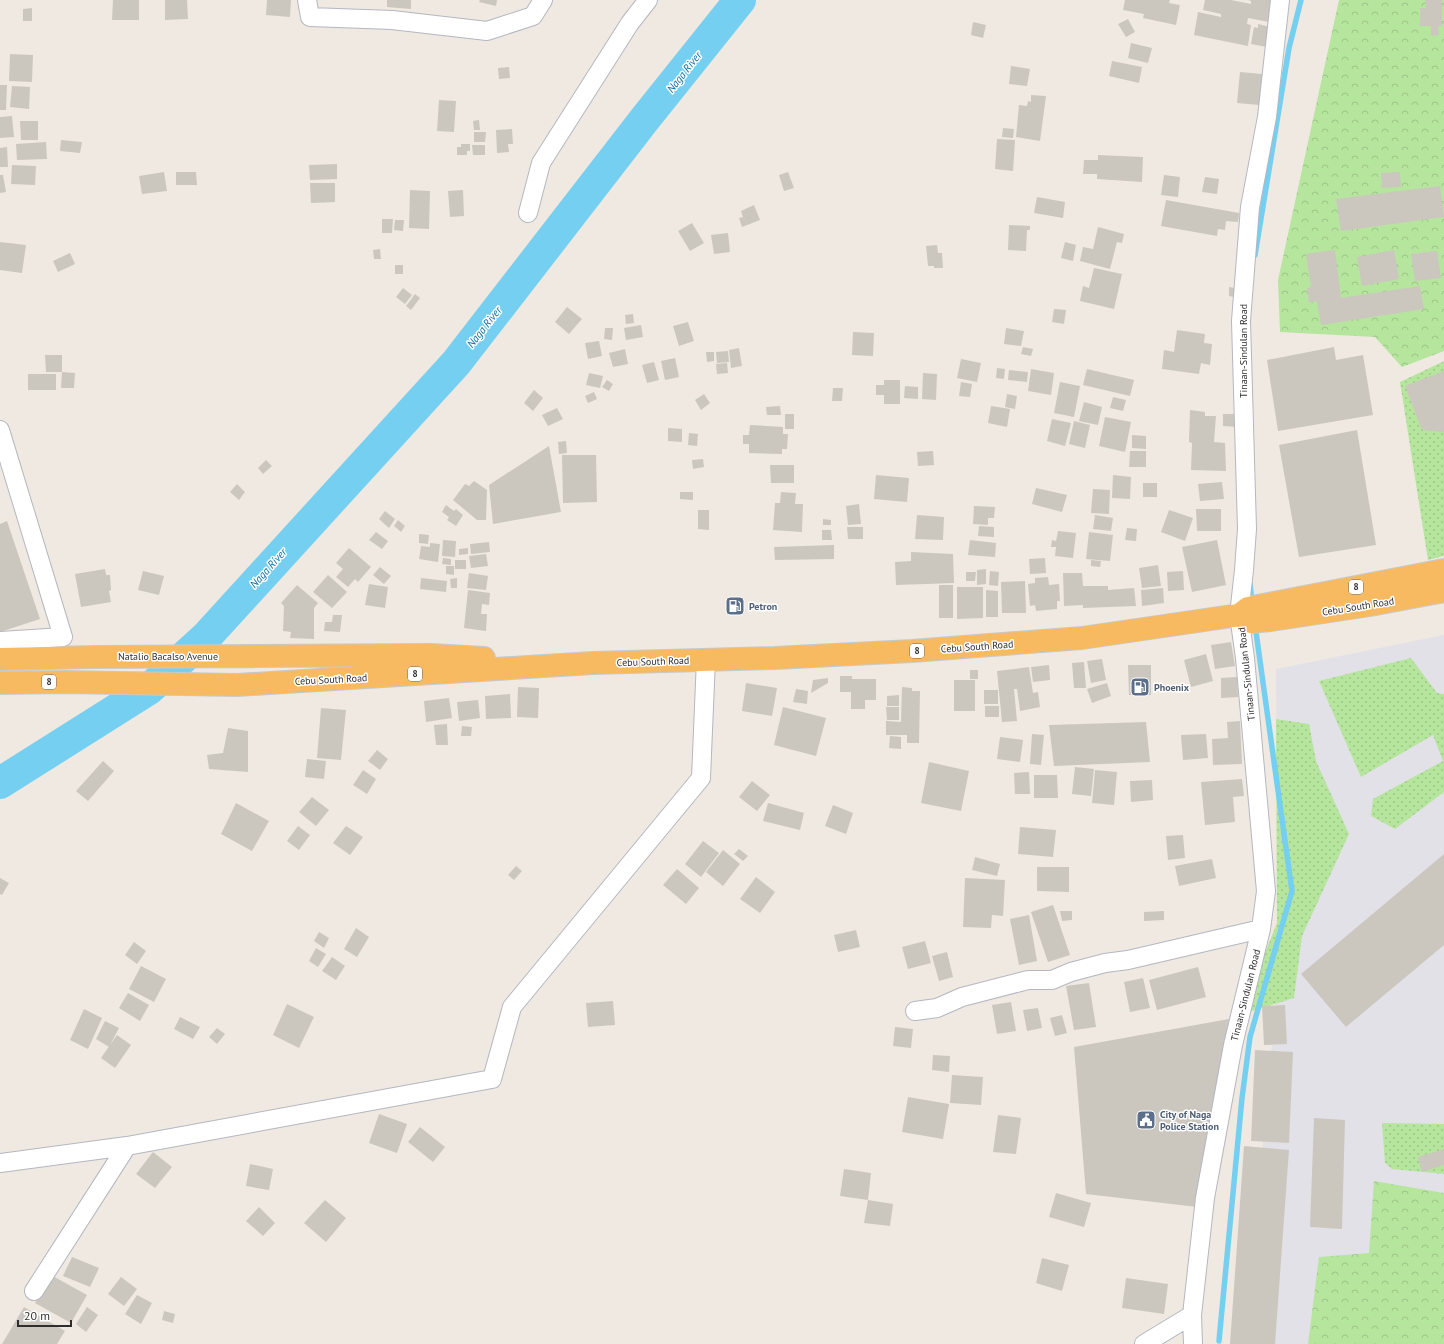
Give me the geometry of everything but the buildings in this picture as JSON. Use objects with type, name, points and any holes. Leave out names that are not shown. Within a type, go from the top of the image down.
[{"type":"highway","name":"Cebu South Road","points":[[1255,614],[1444,570]]},
{"type":"highway","name":"Cebu South Road","points":[[0,683],[98,682],[237,685],[593,663],[775,658],[912,652],[1082,638],[1255,614],[1370,605],[1444,591]]},
{"type":"highway","name":"Cebu South Road","points":[[239,656],[430,655],[593,663]]},
{"type":"highway","name":"Natalio Bacalso Avenue","points":[[0,659],[239,656]]},
{"type":"street","points":[[307,0],[310,17],[392,20],[487,31],[533,16],[544,0]]},
{"type":"street","points":[[528,213],[541,163],[630,23],[648,0]]},
{"type":"street","name":"Tinaan-Sindulan Road","points":[[1193,1344],[1192,1315],[1205,1198],[1233,1045],[1261,930],[1266,891],[1245,658],[1255,614],[1244,570],[1247,529],[1241,321],[1250,207],[1267,117],[1280,0]]},
{"type":"street","points":[[0,430],[63,637],[0,641]]},
{"type":"street","points":[[0,1163],[127,1146],[492,1079],[512,1007],[702,778],[706,660]]},
{"type":"street","points":[[915,1011],[937,1008],[962,997],[1008,984],[1028,980],[1052,980],[1071,972],[1105,963],[1128,960],[1261,930]]},
{"type":"street","points":[[34,1291],[127,1146]]},
{"type":"street","points":[[1144,1344],[1192,1315]]},
{"type":"shaded area","points":[[1444,635],[1444,1344],[1245,1344],[1278,978],[1276,669]]},
{"type":"green space","points":[[1339,0],[1444,0],[1444,351],[1402,367],[1375,337],[1280,332],[1278,280]]},
{"type":"green space","points":[[1444,361],[1444,556],[1428,560],[1400,382]]},
{"type":"green space","points":[[1411,658],[1437,693],[1444,694],[1444,792],[1395,829],[1371,816],[1373,799],[1443,761],[1433,735],[1361,777],[1319,681]]},
{"type":"green space","points":[[1276,719],[1309,724],[1316,761],[1349,834],[1302,936],[1294,998],[1249,1012],[1261,963],[1277,923]]},
{"type":"green space","points":[[1382,1123],[1444,1124],[1444,1174],[1392,1169],[1385,1163]]},
{"type":"green space","points":[[1374,1181],[1444,1193],[1444,1344],[1308,1344],[1319,1257],[1369,1253]]},
{"type":"waterway","name":"Naga River","points":[[0,783],[149,689],[207,636],[456,363],[644,120],[740,0]]},
{"type":"waterway","points":[[1255,255],[1289,48],[1301,0]]},
{"type":"waterway","points":[[1250,583],[1252,603]]},
{"type":"waterway","points":[[1219,1341],[1242,1098],[1250,1037],[1292,891],[1255,625]]},
{"type":"place","name":"Petron","points":[[735,606]]},
{"type":"place","name":"Phoenix","points":[[1140,687]]},
{"type":"place","name":"City of Naga Police Station","points":[[1146,1120]]}]
